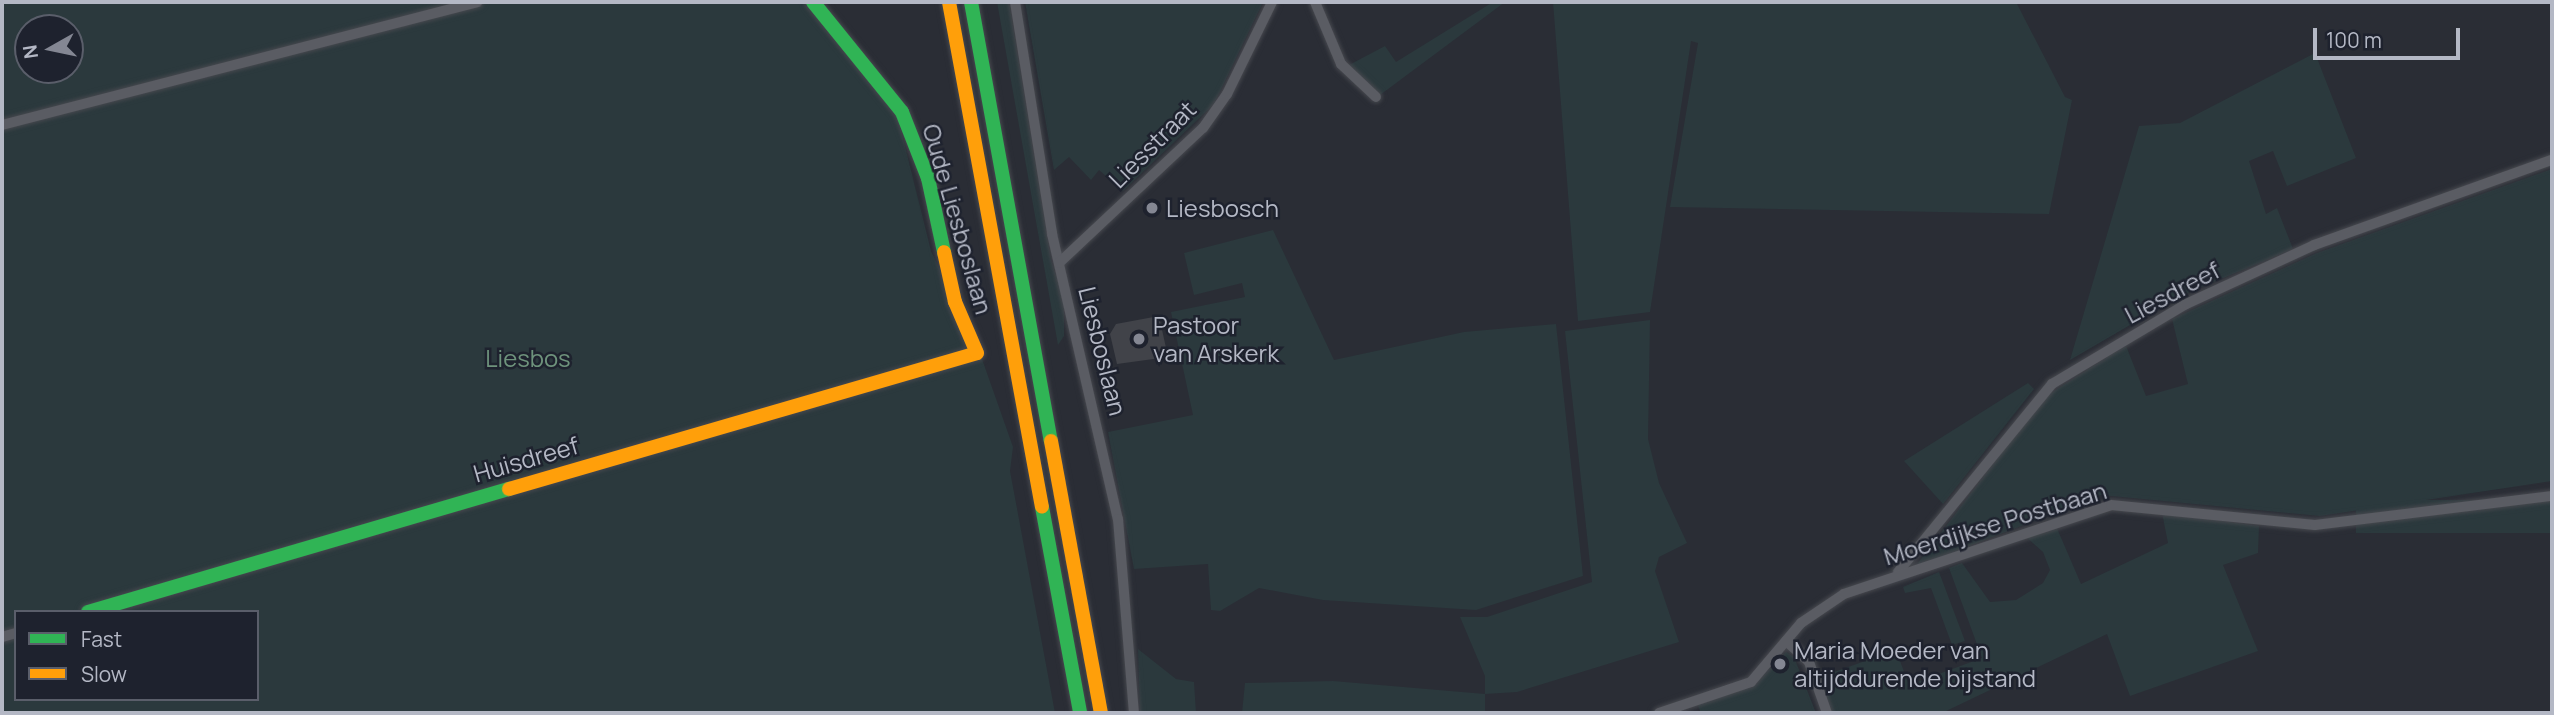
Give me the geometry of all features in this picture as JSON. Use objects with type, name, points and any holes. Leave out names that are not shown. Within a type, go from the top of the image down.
[{"type":"main road","name":"Oude Liesboslaan","points":[[813,2],[902,112],[928,178],[955,302],[977,353]]},
{"type":"main road","points":[[949,2],[1080,713]]},
{"type":"main road","points":[[971,2],[1101,713]]},
{"type":"main road","name":"Huisdreef","points":[[95,610],[977,353]]},
{"type":"street","points":[[2,125],[477,2]]},
{"type":"street","name":"Liesboslaan","points":[[1015,2],[1059,263],[1118,519],[1133,713]]},
{"type":"street","name":"Liesstraat","points":[[1059,263],[1203,128],[1227,94],[1272,2]]},
{"type":"street","points":[[1315,2],[1341,64],[1376,97]]},
{"type":"street","name":"Liesdreef","points":[[1892,576],[2052,384],[2186,304],[2314,245],[2552,160]]},
{"type":"street","name":"Moerdijkse Postbaan","points":[[1659,713],[1751,682],[1786,641],[1828,603],[1892,576],[2111,505],[2315,525],[2552,496]]},
{"type":"street","points":[[1786,641],[1809,662],[1827,713]]},
{"type":"green space","name":"Liesbos","points":[[2,2],[813,2],[890,86],[931,251],[982,359],[1013,447],[1010,471],[1055,713],[2,713]]},
{"type":"green space","points":[[997,2],[1009,2],[1051,260],[1064,299],[1064,336],[1058,345]]},
{"type":"green space","points":[[1025,2],[1263,2],[1214,104],[1123,191],[1099,170],[1091,180],[1069,157],[1054,170]]},
{"type":"green space","points":[[1493,2],[1505,2],[1380,95],[1349,65],[1385,46],[1396,62]]},
{"type":"green space","points":[[1553,2],[2016,2],[2065,97],[2072,100],[2049,214],[1670,207],[1698,43],[1691,41],[1650,312],[1578,321]]},
{"type":"green space","points":[[2315,53],[2356,158],[2287,186],[2273,151],[2249,161],[2266,214],[2277,208],[2293,249],[2180,296],[2070,360],[2139,126],[2180,123]]},
{"type":"green space","points":[[2552,169],[2552,481],[2320,516],[2101,495],[1915,567],[2043,398],[2112,354],[2126,346],[2146,396],[2188,384],[2172,319],[2317,253]]},
{"type":"green space","points":[[1273,230],[1334,360],[1464,332],[1556,324],[1583,576],[1476,610],[1323,600],[1259,588],[1220,611],[1211,610],[1208,564],[1134,569],[1108,432],[1193,415],[1171,312],[1245,297],[1242,283],[1194,295],[1184,253]]},
{"type":"green space","points":[[1650,320],[1648,439],[1659,483],[1687,543],[1659,557],[1655,571],[1679,642],[1517,692],[1485,694],[1485,676],[1460,617],[1487,617],[1592,582],[1565,331]]},
{"type":"green space","points":[[2028,383],[2034,389],[1943,504],[1904,461]]},
{"type":"green space","points":[[2356,500],[2552,500],[2552,533],[2356,533]]},
{"type":"green space","points":[[2162,513],[2259,526],[2258,553],[2223,565],[2258,651],[2130,696],[2107,634],[1942,713],[1832,713],[1820,677],[1896,650],[1909,685],[1982,658],[1949,568],[1962,563],[1990,602],[2016,600],[2043,583],[2050,570],[2043,552],[2026,537],[2056,526],[2081,584],[2168,543]]},
{"type":"green space","points":[[1939,572],[1965,641],[1952,645],[1931,588],[1905,593],[1903,587]]},
{"type":"green space","points":[[1138,649],[1176,679],[1194,682],[1196,713],[1140,713]]},
{"type":"green space","points":[[1786,652],[1794,657],[1816,713],[1701,713],[1697,703],[1764,675]]},
{"type":"green space","points":[[1333,681],[1485,694],[1485,713],[1242,713],[1245,683]]},
{"type":"building","name":"Pastoor van Arskerk","points":[[1159,316],[1168,357],[1117,364],[1110,334],[1116,324]]},
{"type":"traffic: fast","points":[[813,2],[902,112],[928,178],[944,252]]},
{"type":"traffic: fast","points":[[971,2],[1051,441]]},
{"type":"traffic: fast","points":[[95,610],[509,489]]},
{"type":"traffic: fast","points":[[1042,507],[1080,713]]},
{"type":"traffic: slow","points":[[949,2],[1042,507]]},
{"type":"traffic: slow","points":[[509,489],[977,353],[955,302],[944,252]]},
{"type":"traffic: slow","points":[[1051,441],[1101,713]]},
{"type":"place","name":"Liesbosch","points":[[1152,208]]},
{"type":"place","name":"Pastoor van Arskerk","points":[[1139,339]]},
{"type":"place","name":"Maria Moeder van altijddurende bijstand","points":[[1780,664]]}]
